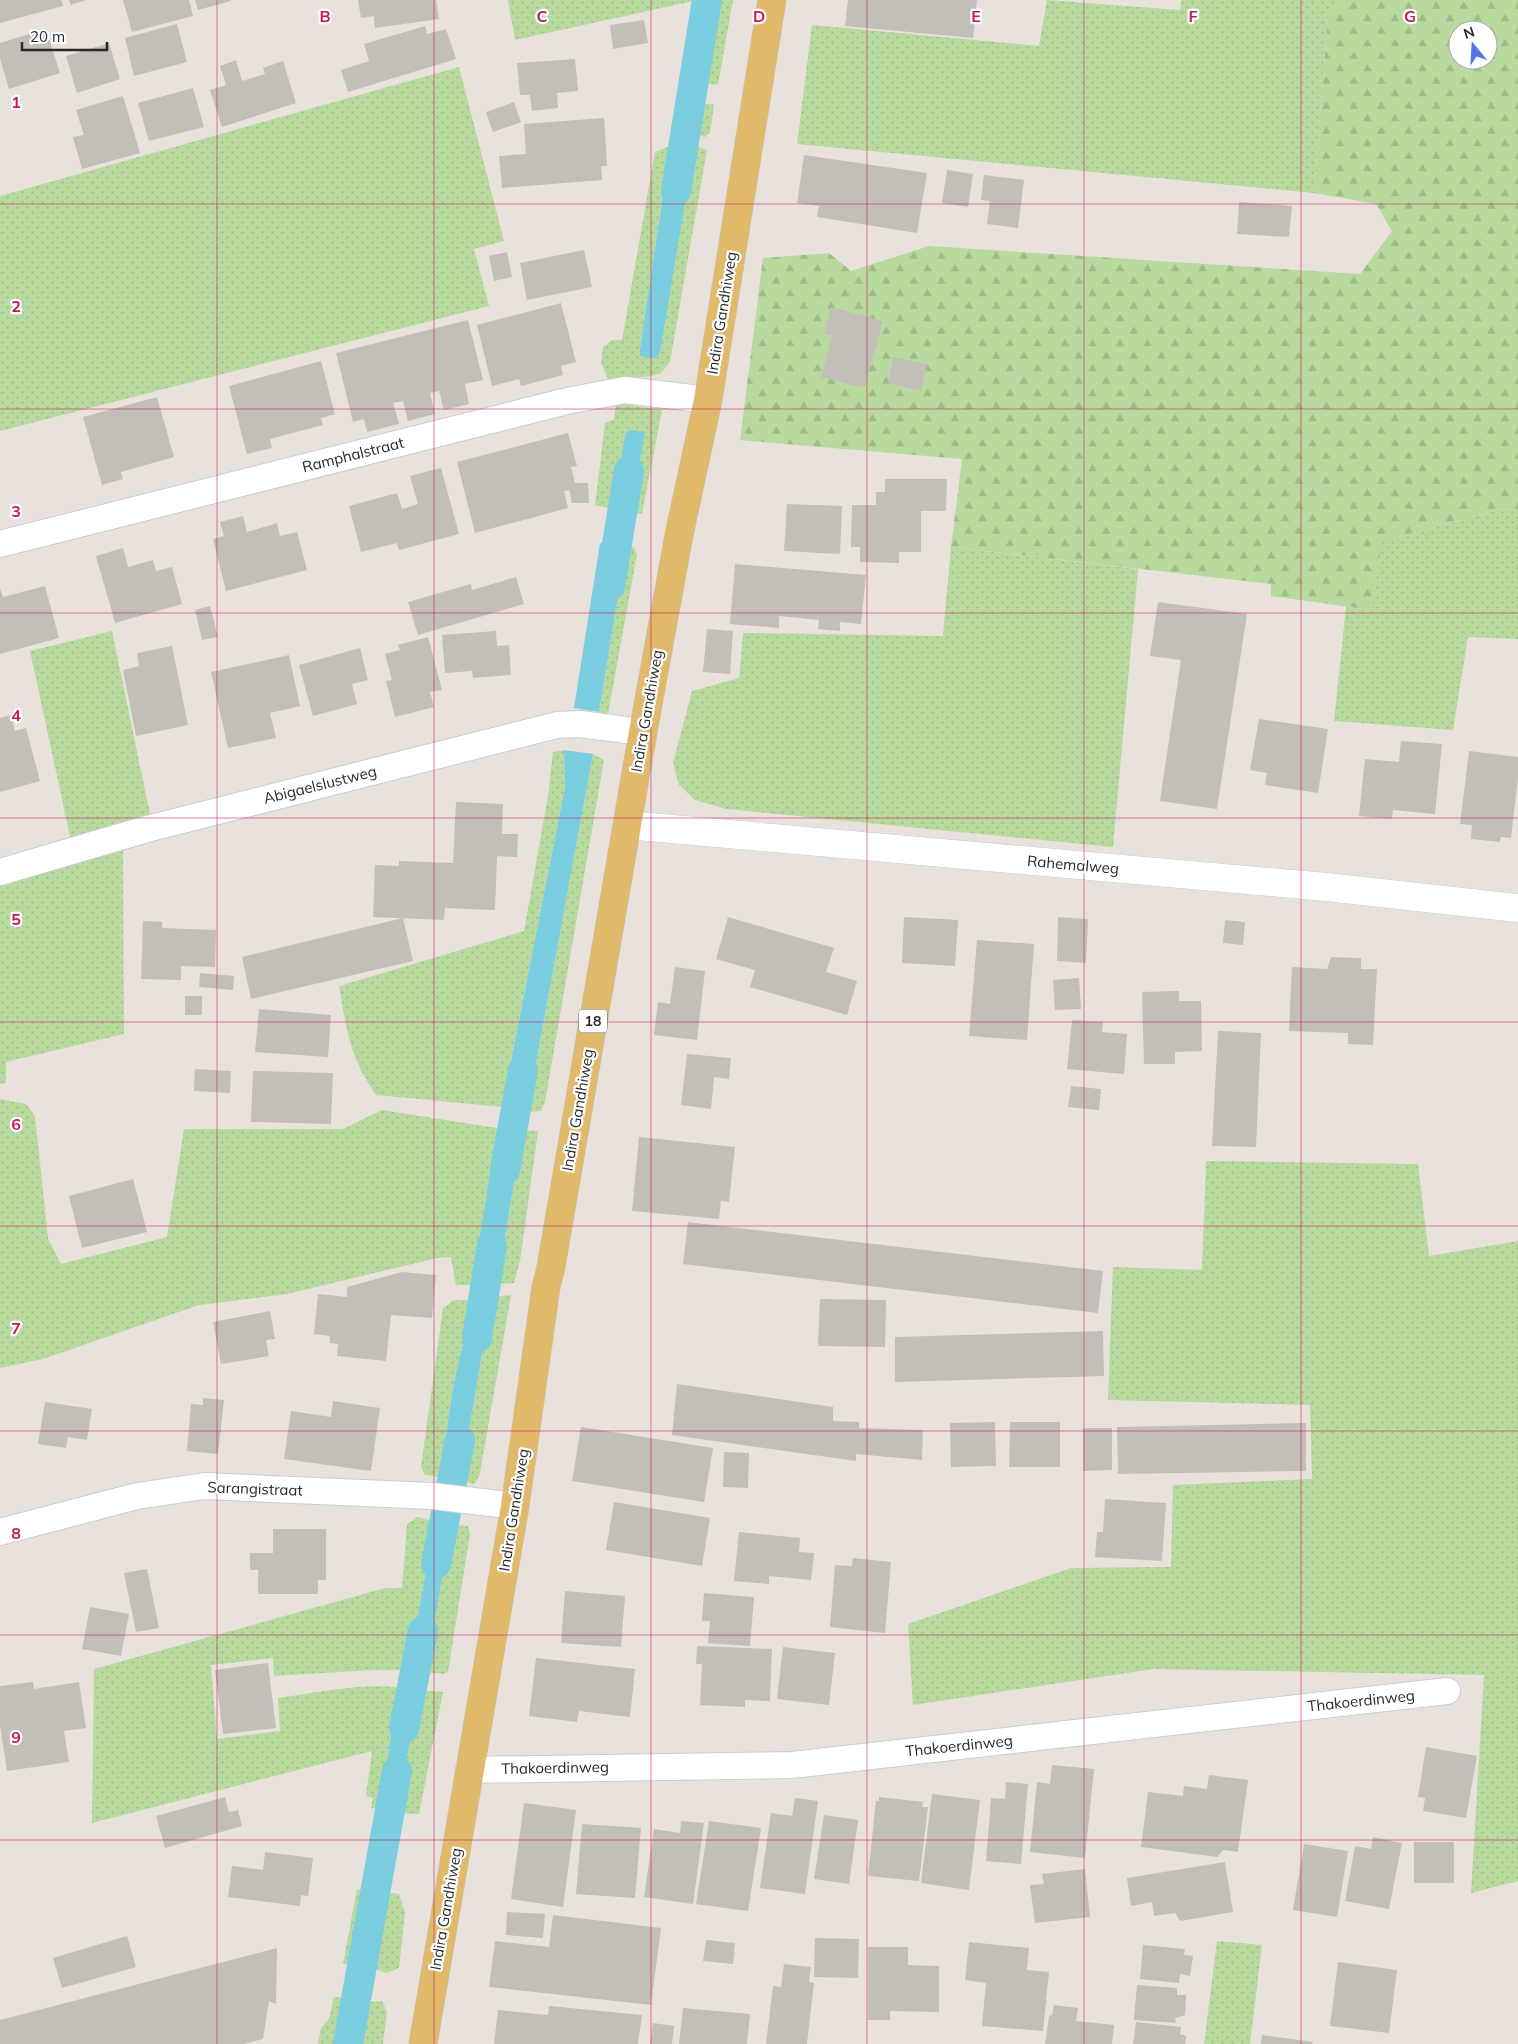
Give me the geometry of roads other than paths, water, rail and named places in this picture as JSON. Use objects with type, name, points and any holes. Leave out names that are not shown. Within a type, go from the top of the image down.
[{"type":"main road","name":"Indira Gandhiweg","points":[[423,2044],[515,1506],[546,1287],[643,732],[679,535],[708,400],[772,0]]},
{"type":"street","name":"Ramphalstraat","points":[[0,544],[567,401],[625,390],[708,400]]},
{"type":"street","name":"Abigaelslustweg","points":[[0,872],[147,829],[557,725],[579,724],[643,732]]},
{"type":"street","name":"Rahemalweg","points":[[627,825],[1326,887],[1518,908]]},
{"type":"street","name":"Sarangistraat","points":[[0,1532],[137,1496],[205,1486],[432,1496],[515,1506]]},
{"type":"street","name":"Thakoerdinweg","points":[[469,1770],[792,1765],[1447,1691]]},
{"type":"water","points":[[698,0],[720,0],[703,83],[680,79]]},
{"type":"water","points":[[677,99],[701,104],[698,130],[693,134],[674,131]]},
{"type":"water","points":[[673,149],[692,152],[692,160],[660,353],[654,359],[640,356],[640,349],[669,155]]},
{"type":"water","points":[[629,430],[645,432],[631,512],[613,509],[625,435]]},
{"type":"water","points":[[600,543],[626,547],[599,712],[574,708]]},
{"type":"water","points":[[564,750],[593,754],[527,1112],[502,1107],[565,787]]},
{"type":"water","points":[[497,1128],[523,1130],[497,1284],[472,1285]]},
{"type":"water","points":[[492,1297],[460,1481],[445,1478],[445,1455],[450,1410],[463,1343],[475,1300]]},
{"type":"water","points":[[435,1522],[451,1525],[426,1672],[408,1670]]},
{"type":"water","points":[[402,1688],[419,1690],[396,1813],[382,1809],[382,1796],[397,1693]]},
{"type":"water","points":[[362,1896],[386,1900],[374,1969],[351,1965]]},
{"type":"water","points":[[345,1998],[369,2002],[361,2044],[336,2044]]},
{"type":"waterway","points":[[676,191],[707,0]]},
{"type":"waterway","points":[[610,586],[629,471]]},
{"type":"waterway","points":[[505,1170],[523,1070]]},
{"type":"waterway","points":[[477,1338],[492,1245]]},
{"type":"waterway","points":[[436,1564],[460,1440]]},
{"type":"waterway","points":[[404,1728],[423,1631]]},
{"type":"waterway","points":[[348,2044],[397,1771]]}]
